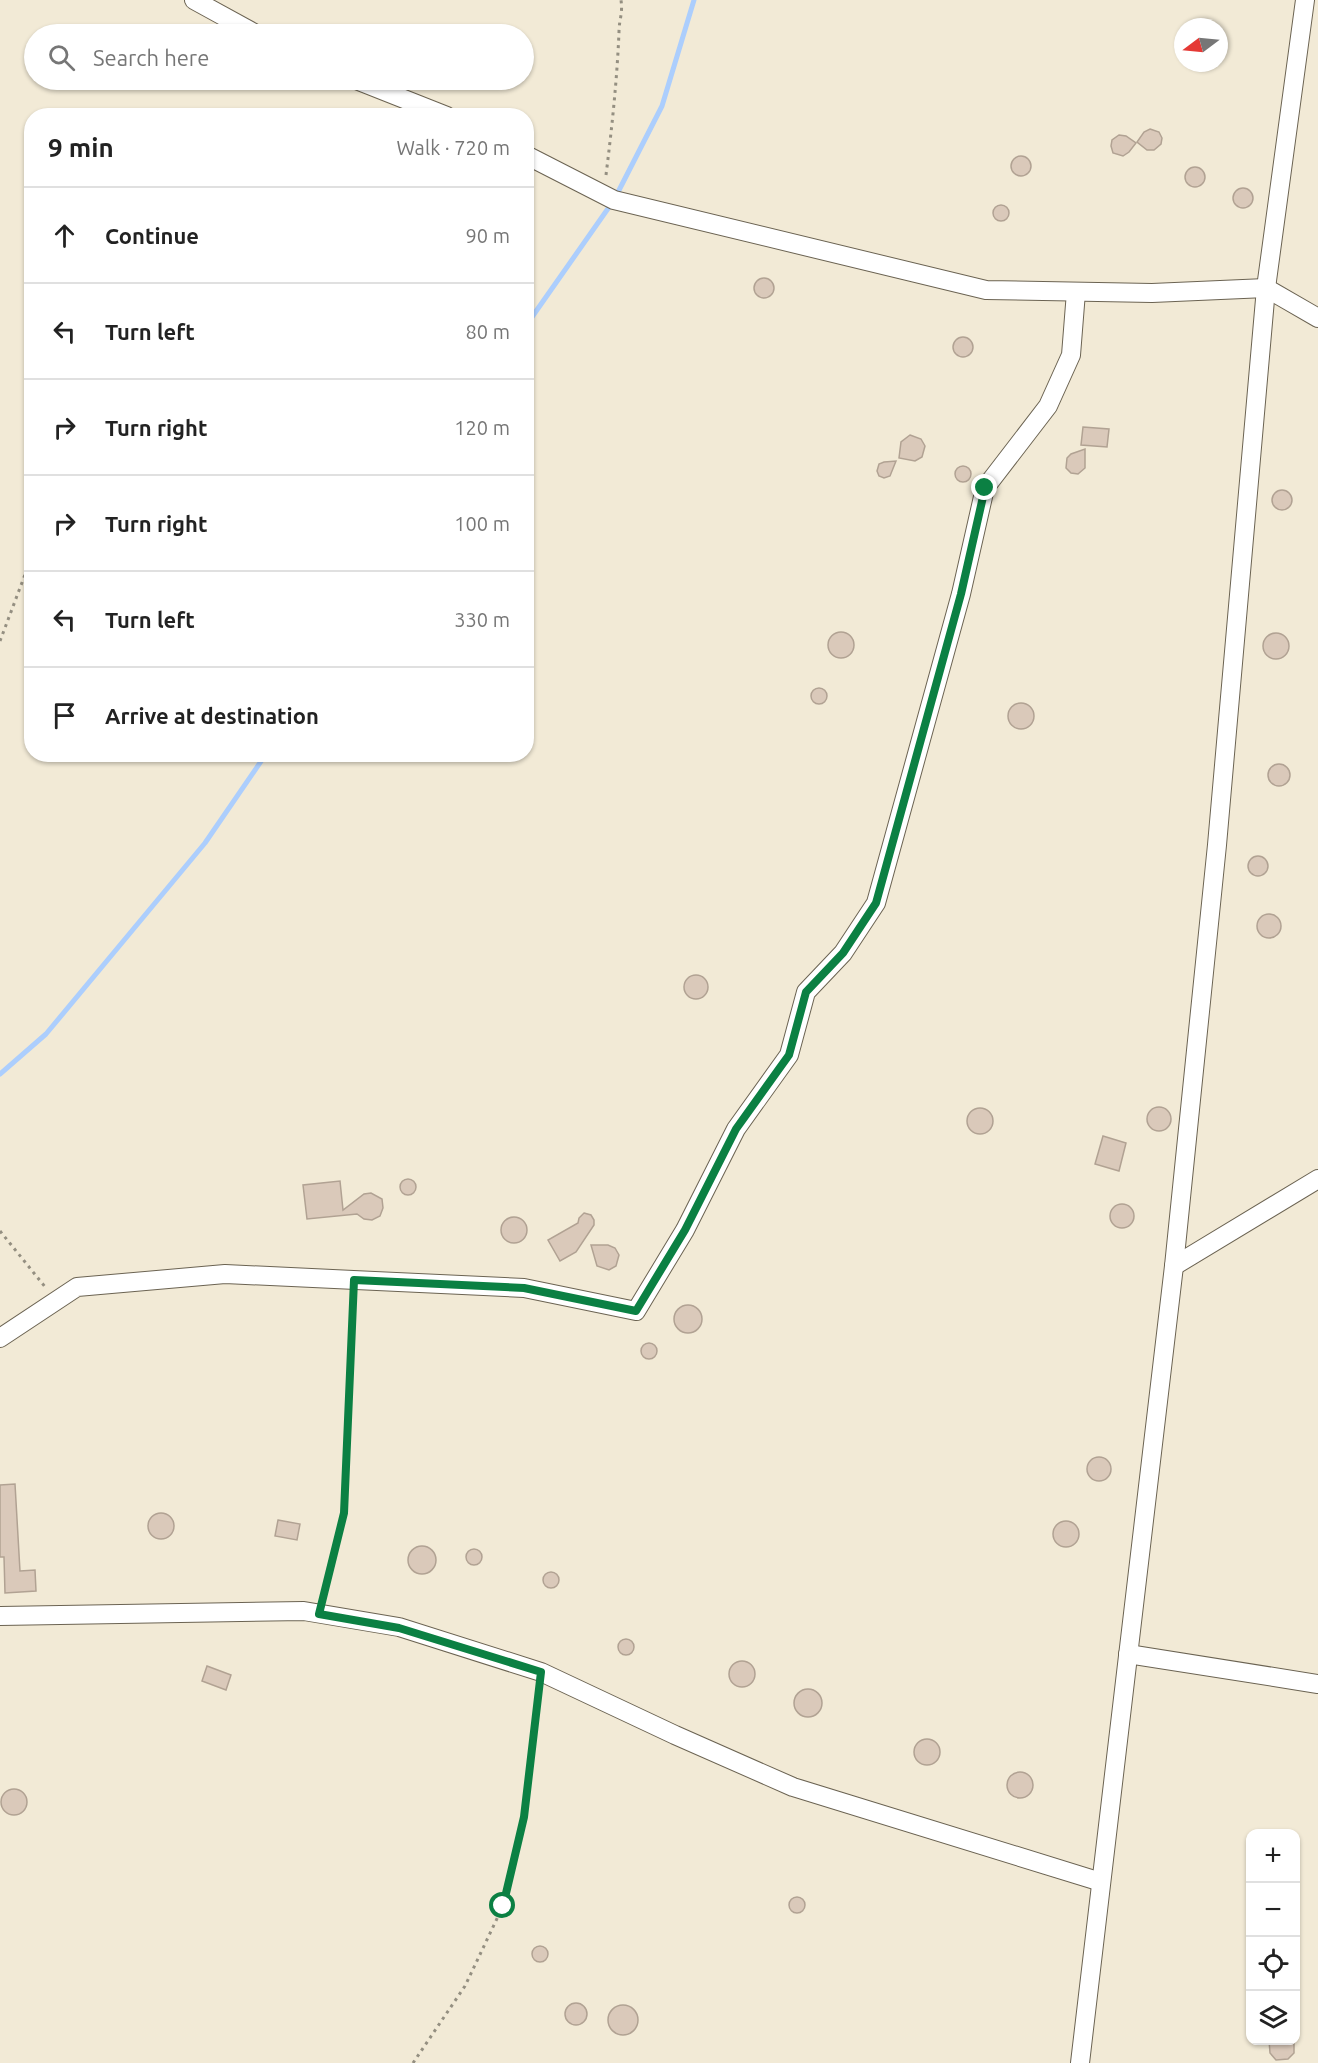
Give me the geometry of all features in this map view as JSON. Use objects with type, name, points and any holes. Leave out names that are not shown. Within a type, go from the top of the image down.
[{"type":"street","points":[[194,0],[238,24]]},
{"type":"street","points":[[1080,2063],[1174,1266],[1217,845],[1266,288],[1305,0]]},
{"type":"street","points":[[381,90],[427,108]]},
{"type":"street","points":[[534,159],[614,200],[986,290],[1152,293],[1266,288],[1318,318]]},
{"type":"street","points":[[0,1338],[77,1287],[225,1274],[524,1288],[636,1311],[685,1230],[736,1129],[789,1055],[806,992],[843,953],[876,903],[961,594],[985,488],[1048,406],[1071,355],[1076,292]]},
{"type":"street","points":[[1174,1266],[1318,1179]]},
{"type":"street","points":[[0,1616],[304,1611],[399,1628],[541,1672],[793,1787],[1101,1882]]},
{"type":"street","points":[[1128,1654],[1318,1684]]},
{"type":"path","points":[[604,195],[617,84],[619,28],[623,13],[621,0]]},
{"type":"path","points":[[0,641],[24,577]]},
{"type":"path","points":[[0,1231],[56,1301]]},
{"type":"path","points":[[319,1614],[344,1513],[354,1280]]},
{"type":"path","points":[[413,2063],[465,1986],[503,1906],[524,1817],[541,1672]]},
{"type":"building","points":[[1150,129],[1159,132],[1162,138],[1161,144],[1154,150],[1147,150],[1137,142],[1144,132]]},
{"type":"building","points":[[1119,135],[1126,136],[1136,143],[1123,156],[1113,153],[1111,146],[1112,140]]},
{"type":"building","points":[[1017,156],[1025,156],[1031,162],[1031,170],[1025,176],[1017,176],[1011,170],[1011,162]]},
{"type":"building","points":[[1191,167],[1199,167],[1205,173],[1205,181],[1199,187],[1191,187],[1185,181],[1185,173]]},
{"type":"building","points":[[1239,188],[1247,188],[1253,194],[1253,202],[1247,208],[1239,208],[1233,202],[1233,194]]},
{"type":"building","points":[[998,205],[1004,205],[1009,213],[1007,219],[998,221],[993,216],[993,210]]},
{"type":"building","points":[[760,278],[768,278],[774,284],[774,292],[768,298],[760,298],[754,292],[754,284]]},
{"type":"building","points":[[959,337],[967,337],[973,343],[973,351],[967,357],[959,357],[953,351],[953,343]]},
{"type":"building","points":[[1083,427],[1109,429],[1107,447],[1081,445]]},
{"type":"building","points":[[910,435],[921,439],[925,446],[922,457],[915,461],[899,458],[901,442]]},
{"type":"building","points":[[1085,449],[1085,468],[1078,474],[1071,473],[1066,468],[1067,458]]},
{"type":"building","points":[[896,461],[890,476],[884,478],[879,476],[877,471],[879,464]]},
{"type":"building","points":[[960,466],[966,466],[971,474],[969,480],[960,482],[955,477],[955,471]]},
{"type":"building","points":[[1278,490],[1286,490],[1292,496],[1292,504],[1286,510],[1278,510],[1272,504],[1272,496]]},
{"type":"building","points":[[841,632],[850,636],[854,645],[850,654],[841,658],[832,654],[828,645],[832,636]]},
{"type":"building","points":[[1276,633],[1285,637],[1289,646],[1285,655],[1276,659],[1267,655],[1263,646],[1267,637]]},
{"type":"building","points":[[819,688],[825,690],[827,696],[825,702],[819,704],[813,702],[811,696],[813,690]]},
{"type":"building","points":[[1021,703],[1030,707],[1034,716],[1030,725],[1021,729],[1012,725],[1008,716],[1012,707]]},
{"type":"building","points":[[1279,764],[1289,771],[1290,775],[1283,785],[1279,786],[1269,779],[1268,775],[1275,765]]},
{"type":"building","points":[[1254,856],[1262,856],[1268,862],[1268,870],[1262,876],[1254,876],[1248,870],[1248,862]]},
{"type":"building","points":[[1269,914],[1277,918],[1281,926],[1277,934],[1269,938],[1261,934],[1257,926],[1261,918]]},
{"type":"building","points":[[696,975],[704,979],[708,987],[704,995],[696,999],[688,995],[684,987],[688,979]]},
{"type":"building","points":[[1159,1107],[1167,1111],[1171,1119],[1167,1127],[1159,1131],[1151,1127],[1147,1119],[1151,1111]]},
{"type":"building","points":[[980,1108],[990,1111],[993,1121],[990,1131],[980,1134],[970,1131],[967,1121],[970,1111]]},
{"type":"building","points":[[1103,1136],[1126,1143],[1119,1171],[1095,1164]]},
{"type":"building","points":[[405,1179],[411,1179],[416,1187],[414,1193],[405,1195],[400,1190],[400,1184]]},
{"type":"building","points":[[340,1181],[343,1210],[364,1194],[371,1193],[382,1199],[383,1208],[380,1216],[372,1220],[364,1219],[357,1214],[307,1219],[303,1185]]},
{"type":"building","points":[[1122,1204],[1130,1208],[1134,1216],[1130,1224],[1122,1228],[1114,1224],[1110,1216],[1114,1208]]},
{"type":"building","points":[[584,1213],[591,1215],[594,1225],[576,1252],[560,1261],[548,1240],[578,1223]]},
{"type":"building","points":[[514,1217],[524,1220],[527,1230],[524,1240],[514,1243],[504,1240],[501,1230],[504,1220]]},
{"type":"building","points":[[591,1245],[608,1245],[615,1248],[619,1255],[616,1266],[609,1270],[597,1266]]},
{"type":"building","points":[[688,1305],[698,1309],[702,1319],[698,1329],[688,1333],[678,1329],[674,1319],[678,1309]]},
{"type":"building","points":[[646,1343],[652,1343],[657,1351],[655,1357],[646,1359],[641,1354],[641,1348]]},
{"type":"building","points":[[1099,1457],[1107,1461],[1111,1469],[1107,1477],[1099,1481],[1091,1477],[1087,1469],[1091,1461]]},
{"type":"building","points":[[15,1484],[20,1571],[35,1570],[36,1591],[5,1593],[4,1557],[0,1557],[0,1485]]},
{"type":"building","points":[[161,1513],[170,1517],[174,1526],[170,1535],[161,1539],[152,1535],[148,1526],[152,1517]]},
{"type":"building","points":[[278,1520],[300,1524],[297,1540],[275,1536]]},
{"type":"building","points":[[1066,1521],[1076,1524],[1079,1534],[1076,1544],[1066,1547],[1056,1544],[1053,1534],[1056,1524]]},
{"type":"building","points":[[422,1546],[432,1550],[436,1560],[432,1570],[422,1574],[412,1570],[408,1560],[412,1550]]},
{"type":"building","points":[[474,1549],[480,1551],[482,1557],[480,1563],[474,1565],[468,1563],[466,1557],[468,1551]]},
{"type":"building","points":[[548,1572],[554,1572],[559,1580],[557,1586],[548,1588],[543,1583],[543,1577]]},
{"type":"building","points":[[626,1639],[632,1641],[634,1647],[632,1653],[626,1655],[620,1653],[618,1647],[620,1641]]},
{"type":"building","points":[[742,1661],[752,1664],[755,1674],[752,1684],[742,1687],[732,1684],[729,1674],[732,1664]]},
{"type":"building","points":[[207,1666],[231,1675],[226,1690],[202,1681]]},
{"type":"building","points":[[808,1689],[818,1693],[822,1703],[818,1713],[808,1717],[798,1713],[794,1703],[798,1693]]},
{"type":"building","points":[[927,1739],[937,1742],[940,1752],[937,1762],[927,1765],[917,1762],[914,1752],[917,1742]]},
{"type":"building","points":[[1020,1772],[1030,1775],[1033,1785],[1030,1795],[1020,1798],[1010,1795],[1007,1785],[1010,1775]]},
{"type":"building","points":[[14,1789],[23,1793],[27,1802],[23,1811],[14,1815],[5,1811],[1,1802],[5,1793]]},
{"type":"building","points":[[794,1897],[800,1897],[805,1905],[803,1911],[794,1913],[789,1908],[789,1902]]},
{"type":"building","points":[[537,1946],[543,1946],[548,1954],[546,1960],[537,1962],[532,1957],[532,1951]]},
{"type":"building","points":[[576,2003],[584,2006],[587,2014],[584,2022],[576,2025],[568,2022],[565,2014],[568,2006]]},
{"type":"building","points":[[623,2005],[634,2009],[638,2020],[634,2031],[623,2035],[612,2031],[608,2020],[612,2009]]},
{"type":"building","points":[[1269,2045],[1294,2045],[1294,2053],[1288,2059],[1276,2060],[1270,2053]]},
{"type":"waterway","points":[[534,314],[614,200],[662,106],[694,0]]},
{"type":"waterway","points":[[0,1074],[46,1034],[205,843],[261,762]]},
{"type":"route","points":[[503,1906],[524,1817],[541,1672],[399,1628],[319,1614],[344,1513],[354,1280],[524,1288],[636,1311],[685,1230],[736,1129],[789,1055],[806,992],[843,953],[876,903],[961,594],[985,488]]}]
